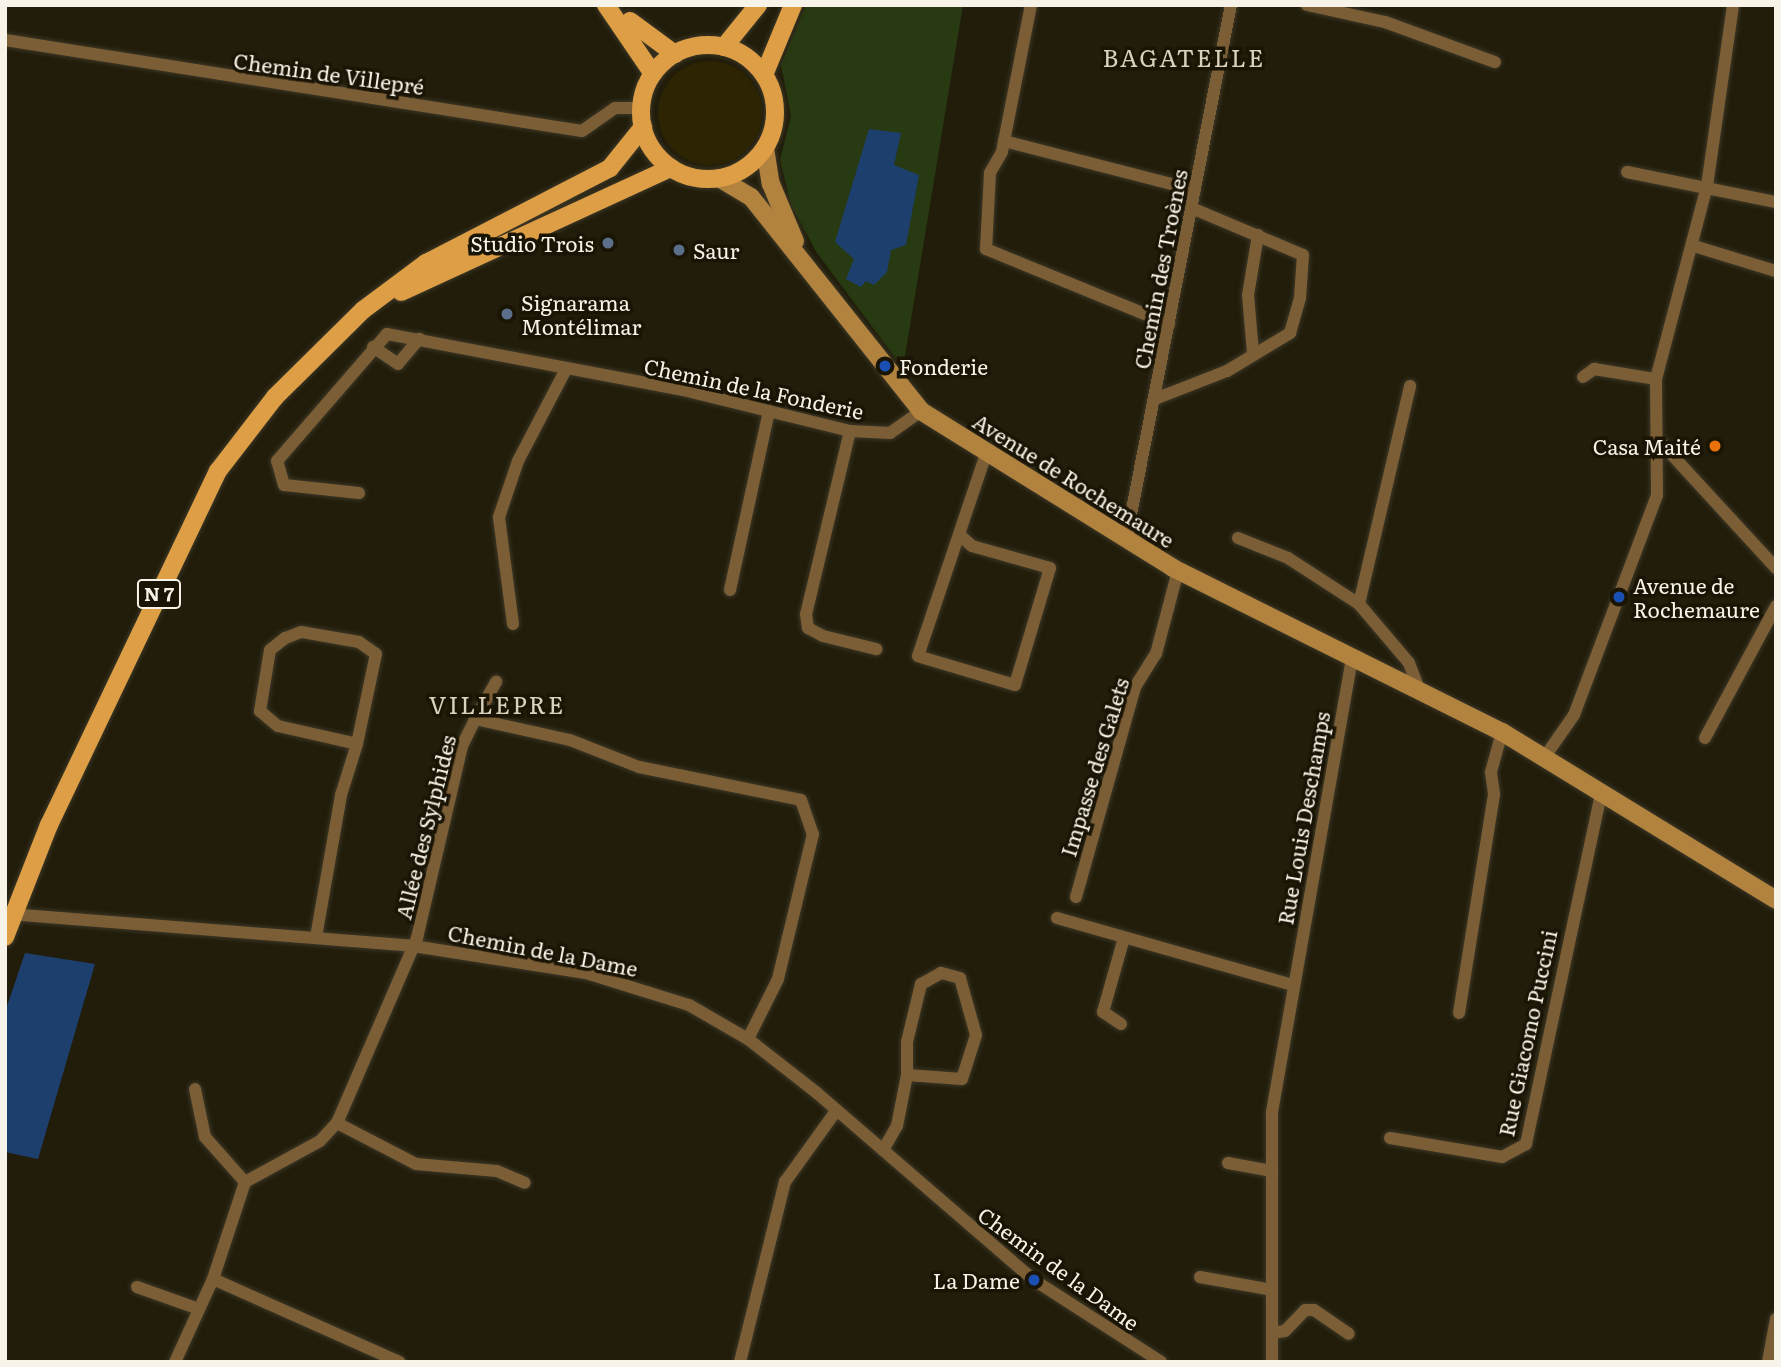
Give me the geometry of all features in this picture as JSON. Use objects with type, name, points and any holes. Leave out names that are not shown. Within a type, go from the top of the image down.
[{"type":"main road","points":[[606,5],[653,74]]},
{"type":"main road","points":[[615,5],[644,35],[676,54]]},
{"type":"main road","points":[[724,47],[764,75],[775,111],[765,148],[737,173],[719,178],[671,168],[643,127],[642,107],[653,74],[676,54],[724,47],[758,5]]},
{"type":"main road","points":[[764,75],[793,5]]},
{"type":"main road","name":"N 7","points":[[5,937],[9,914],[49,825],[218,471],[275,397],[363,310],[426,263],[610,168],[643,127]]},
{"type":"main road","name":"N 7","points":[[363,310],[671,168]]},
{"type":"street","points":[[1031,5],[1004,141],[990,173],[986,249],[1169,324]]},
{"type":"street","name":"Chemin des Troènes","points":[[1126,540],[1231,5]]},
{"type":"street","points":[[1307,5],[1390,27],[1495,62]]},
{"type":"street","points":[[1545,758],[1574,715],[1637,554],[1657,495],[1661,443],[1656,379],[1694,246],[1707,186],[1733,5]]},
{"type":"street","name":"Chemin de Villepré","points":[[5,40],[582,131],[615,108],[642,107]]},
{"type":"street","points":[[1004,141],[1195,190]]},
{"type":"street","name":"Avenue de Rochemaure","points":[[765,148],[771,184],[803,261]]},
{"type":"street","points":[[1627,172],[1776,202]]},
{"type":"street","name":"Avenue de Rochemaure","points":[[719,178],[751,197],[921,411],[986,454],[1178,570],[1502,732],[1776,900]]},
{"type":"street","points":[[1155,399],[1227,371],[1252,353],[1290,333],[1305,273],[1303,255],[1192,208]]},
{"type":"street","points":[[1252,353],[1248,295],[1258,235]]},
{"type":"street","points":[[1694,246],[1776,271]]},
{"type":"street","name":"Chemin de la Fonderie","points":[[373,347],[387,334],[769,411],[850,430],[890,433],[921,411]]},
{"type":"street","points":[[359,493],[284,485],[275,472],[277,461],[373,347],[398,364],[419,340]]},
{"type":"street","points":[[1583,377],[1594,369],[1656,379]]},
{"type":"street","points":[[513,624],[499,517],[518,461],[565,371]]},
{"type":"street","points":[[1359,604],[1410,386]]},
{"type":"street","points":[[730,590],[769,411]]},
{"type":"street","points":[[850,430],[806,614],[808,628],[823,636],[876,649]]},
{"type":"street","points":[[1661,443],[1776,568]]},
{"type":"street","points":[[962,537],[972,546],[1050,568],[1015,685],[918,656],[950,548],[962,537],[986,454]]},
{"type":"street","points":[[1238,538],[1288,558],[1359,604],[1409,663],[1419,689]]},
{"type":"street","name":"Impasse des Galets","points":[[1076,897],[1135,687],[1156,654],[1178,570]]},
{"type":"street","points":[[1705,738],[1776,606]]},
{"type":"street","points":[[316,937],[341,795],[357,744],[376,654],[359,642],[313,634],[285,638],[270,650],[260,711],[278,726],[357,744]]},
{"type":"street","name":"Rue Louis Deschamps","points":[[1272,1362],[1272,1112],[1292,985],[1352,658]]},
{"type":"street","points":[[475,719],[496,682]]},
{"type":"street","name":"Allée des Sylphides","points":[[337,1123],[413,946],[462,746],[475,719],[570,740],[639,767],[801,800],[813,834],[778,979],[748,1039]]},
{"type":"street","points":[[1459,1013],[1494,794],[1491,772],[1502,732]]},
{"type":"street","name":"Rue Giacomo Puccini","points":[[1390,1138],[1502,1157],[1526,1144],[1601,794]]},
{"type":"street","name":"Chemin de la Dame","points":[[9,914],[413,946],[630,984],[689,1005],[748,1039],[883,1150],[1014,1264],[1161,1362]]},
{"type":"street","points":[[1057,918],[1292,985]]},
{"type":"street","points":[[1121,1024],[1103,1012],[1125,938]]},
{"type":"street","points":[[883,1150],[897,1126],[907,1075],[907,1042],[921,984],[941,973],[960,978],[976,1035],[962,1079],[907,1075]]},
{"type":"street","points":[[195,1089],[205,1137],[245,1182]]},
{"type":"street","points":[[740,1362],[785,1182],[836,1111]]},
{"type":"street","points":[[175,1362],[196,1308],[213,1279],[245,1182],[320,1141],[337,1123],[416,1164],[497,1171],[525,1183]]},
{"type":"street","points":[[1228,1163],[1272,1171]]},
{"type":"street","points":[[1199,1277],[1272,1290]]},
{"type":"street","points":[[213,1279],[399,1362]]},
{"type":"street","points":[[137,1287],[196,1308]]},
{"type":"street","points":[[1272,1333],[1285,1331],[1305,1310],[1314,1310],[1349,1334]]},
{"type":"street","points":[[1768,1362],[1776,1319]]},
{"type":"green space","points":[[806,5],[963,5],[903,368],[817,253],[791,205],[780,160],[791,116],[781,65]]},
{"type":"sand","points":[[710,61],[730,65],[747,76],[758,93],[762,113],[758,133],[747,150],[730,161],[710,165],[690,161],[673,150],[662,133],[658,113],[662,93],[673,76],[690,65]]},
{"type":"water","points":[[869,129],[901,133],[894,165],[919,175],[906,245],[891,250],[887,272],[874,285],[866,281],[861,287],[846,279],[854,259],[835,242]]},
{"type":"water","points":[[25,953],[95,964],[38,1159],[5,1152],[5,1012]]},
{"type":"place","name":"Studio Trois","points":[[608,243]]},
{"type":"place","name":"Saur","points":[[679,250]]},
{"type":"place","name":"Signarama Montélimar","points":[[507,314]]},
{"type":"place","name":"Fonderie","points":[[885,366]]},
{"type":"place","name":"Casa Maité","points":[[1715,446]]},
{"type":"place","name":"Avenue de Rochemaure","points":[[1619,597]]},
{"type":"place","name":"La Dame","points":[[1034,1280]]},
{"type":"district","name":"BAGATELLE","points":[[1184,57]]},
{"type":"district","name":"VILLEPRE","points":[[497,704]]}]
